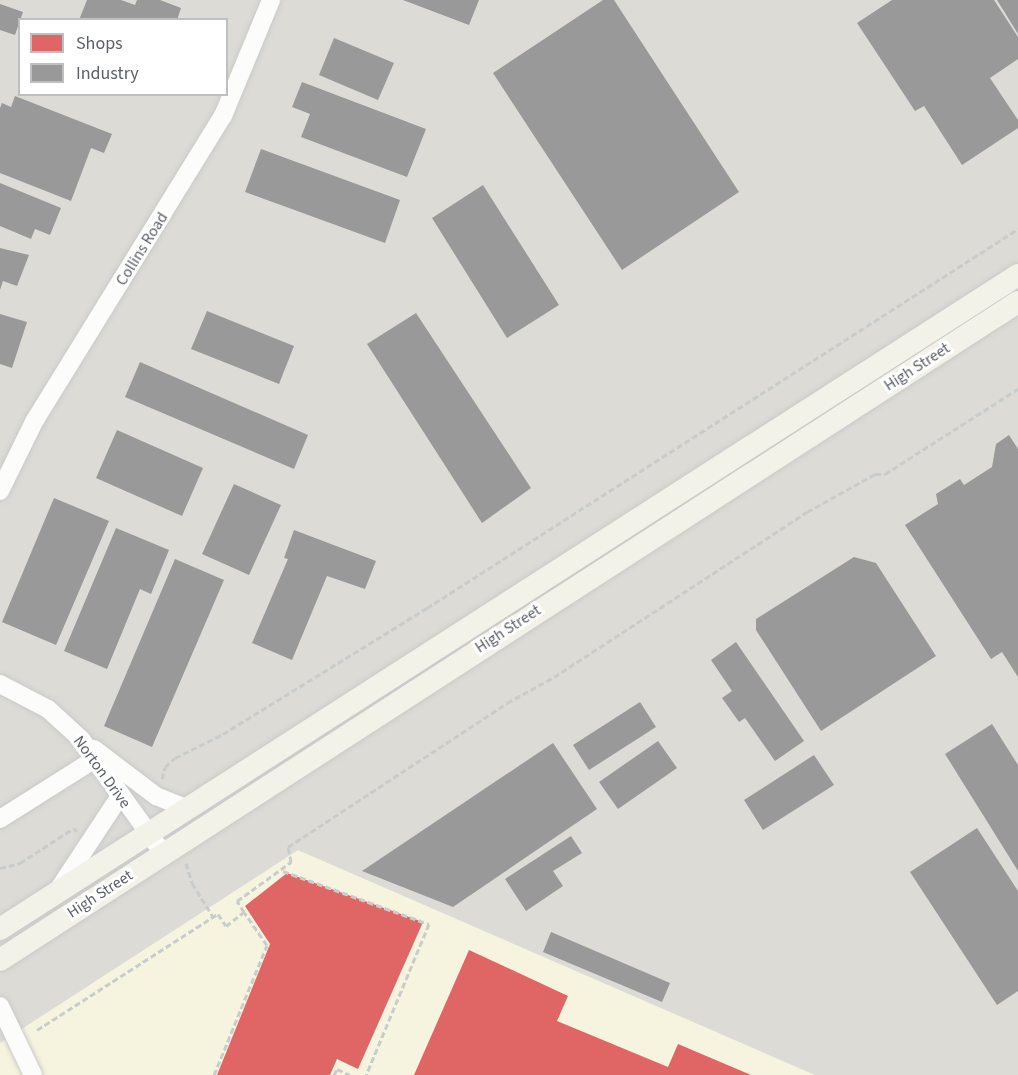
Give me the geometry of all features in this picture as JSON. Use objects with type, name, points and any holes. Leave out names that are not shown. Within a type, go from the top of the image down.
[{"type":"main road","name":"High Street","points":[[0,929],[1018,274]]},
{"type":"main road","name":"High Street","points":[[0,960],[1018,302]]},
{"type":"street","name":"Collins Road","points":[[0,491],[35,420],[219,125],[268,1]]},
{"type":"street","name":"Norton Drive","points":[[0,684],[48,709],[81,739],[163,853]]},
{"type":"street","points":[[81,739],[156,796],[188,809]]},
{"type":"street","points":[[0,819],[95,759]]},
{"type":"street","points":[[56,894],[120,796]]},
{"type":"street","points":[[0,1006],[33,1075]]},
{"type":"path","points":[[162,779],[165,767],[175,758],[223,734],[428,608],[1018,229]]},
{"type":"path","points":[[214,1075],[267,945],[237,901],[282,871],[291,862],[288,847],[807,512],[875,474],[885,474],[1018,389]]},
{"type":"path","points":[[282,871],[429,924],[366,1075]]},
{"type":"path","points":[[37,1030],[218,914],[225,926],[244,912]]},
{"type":"path","points":[[334,1075],[337,1069],[350,1075]]},
{"type":"shaded area","points":[[0,0],[1018,0],[1018,1075],[815,1075],[298,850],[0,1043]]},
{"type":"shaded area","points":[[298,850],[815,1075],[0,1075],[0,1043]]},
{"type":"building: Shops","points":[[287,873],[423,922],[358,1069],[337,1059],[330,1075],[217,1075],[270,944],[245,906]]},
{"type":"building: Shops","points":[[469,950],[568,996],[557,1021],[668,1067],[678,1044],[751,1075],[414,1075]]},
{"type":"building: Industry","points":[[87,0],[121,0],[135,5],[137,0],[160,0],[181,8],[178,18],[80,18]]},
{"type":"building: Industry","points":[[403,0],[479,0],[469,25]]},
{"type":"building: Industry","points":[[603,0],[614,0],[739,192],[622,270],[493,73]]},
{"type":"building: Industry","points":[[892,0],[994,0],[1018,37],[1018,59],[990,78],[1018,120],[1018,128],[962,165],[924,106],[915,111],[857,23]]},
{"type":"building: Industry","points":[[997,0],[1018,0],[1018,34]]},
{"type":"building: Industry","points":[[0,4],[23,12],[21,18],[18,18],[15,35],[0,30]]},
{"type":"building: Industry","points":[[334,38],[394,63],[378,100],[319,75]]},
{"type":"building: Industry","points":[[302,82],[426,129],[407,177],[301,137],[310,114],[292,107]]},
{"type":"building: Industry","points":[[15,96],[112,134],[104,153],[91,148],[71,201],[0,173],[0,108],[2,103],[11,107]]},
{"type":"building: Industry","points":[[261,149],[400,200],[385,243],[245,192]]},
{"type":"building: Industry","points":[[0,183],[61,208],[50,235],[35,229],[31,239],[0,226]]},
{"type":"building: Industry","points":[[483,185],[559,305],[507,338],[432,218]]},
{"type":"building: Industry","points":[[0,248],[29,255],[17,286],[3,281],[0,290]]},
{"type":"building: Industry","points":[[207,311],[294,346],[279,384],[191,349]]},
{"type":"building: Industry","points":[[416,313],[531,488],[482,523],[367,344]]},
{"type":"building: Industry","points":[[0,314],[27,322],[12,368],[0,364]]},
{"type":"building: Industry","points":[[140,362],[308,435],[294,469],[125,397]]},
{"type":"building: Industry","points":[[117,430],[203,468],[182,516],[96,478]]},
{"type":"building: Industry","points":[[1009,435],[1018,449],[1018,677],[1002,652],[991,659],[905,525],[938,504],[936,494],[960,479],[964,485],[992,467],[996,444]]},
{"type":"building: Industry","points":[[234,484],[281,505],[249,575],[202,554]]},
{"type":"building: Industry","points":[[54,498],[109,521],[56,645],[2,622]]},
{"type":"building: Industry","points":[[116,528],[169,550],[151,594],[140,589],[107,669],[64,651]]},
{"type":"building: Industry","points":[[294,530],[376,561],[365,589],[327,576],[292,660],[252,643],[288,559],[284,558]]},
{"type":"building: Industry","points":[[854,557],[876,563],[936,656],[821,731],[756,630],[756,619]]},
{"type":"building: Industry","points":[[175,559],[224,580],[152,747],[104,726]]},
{"type":"building: Industry","points":[[736,642],[804,741],[775,761],[745,718],[739,722],[722,698],[732,691],[711,660]]},
{"type":"building: Industry","points":[[640,702],[656,727],[589,770],[573,745]]},
{"type":"building: Industry","points":[[992,724],[1018,765],[1018,871],[945,754]]},
{"type":"building: Industry","points":[[658,741],[677,768],[618,809],[599,782]]},
{"type":"building: Industry","points":[[553,743],[597,809],[453,907],[362,871]]},
{"type":"building: Industry","points":[[814,755],[834,785],[763,830],[744,800]]},
{"type":"building: Industry","points":[[977,828],[1018,891],[1018,991],[997,1005],[910,872]]},
{"type":"building: Industry","points":[[571,836],[582,853],[553,871],[563,886],[526,911],[505,879]]},
{"type":"building: Industry","points":[[551,932],[670,983],[662,1002],[543,952]]}]
